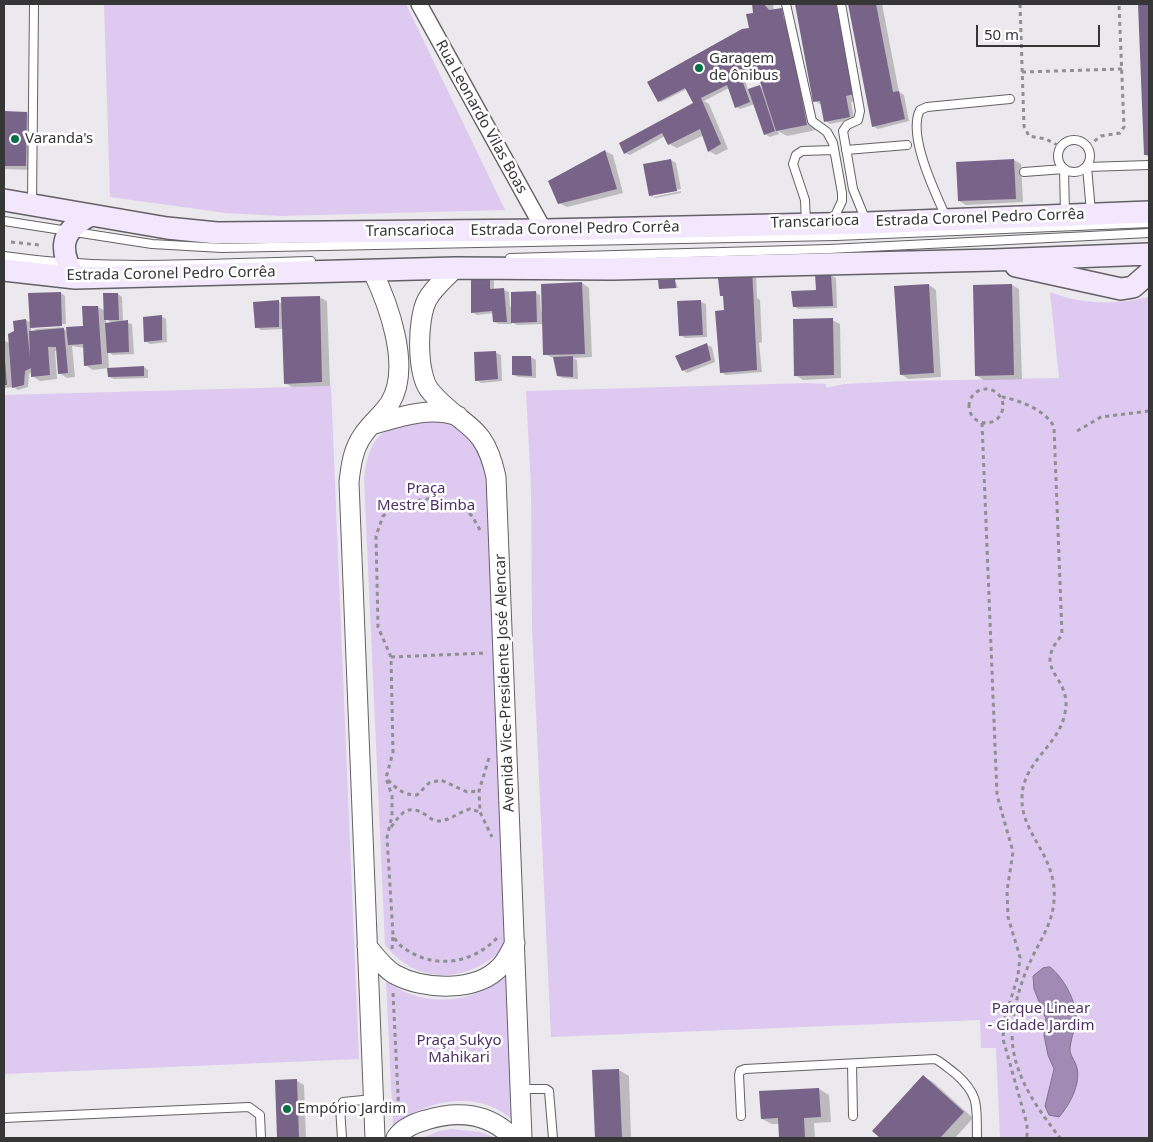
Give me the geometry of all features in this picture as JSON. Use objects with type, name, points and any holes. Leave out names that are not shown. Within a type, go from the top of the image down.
[{"type":"main road","name":"Estrada Coronel Pedro Corrêa","points":[[4,200],[91,215],[217,233],[544,230],[831,224],[1149,212]]},
{"type":"main road","points":[[1126,213],[1145,218],[1149,223]]},
{"type":"main road","points":[[72,271],[64,245],[68,231],[77,222],[91,215]]},
{"type":"main road","name":"Estrada Coronel Pedro Corrêa","points":[[4,270],[613,269],[994,260],[1149,254]]},
{"type":"main road","points":[[994,260],[1044,273],[1121,289],[1133,287],[1149,273]]},
{"type":"street","name":"Rua Leonardo Vilas Boas","points":[[419,4],[544,230]]},
{"type":"street","name":"Avenida Vice-Presidente José Alencar","points":[[455,268],[432,293],[425,306],[420,328],[421,355],[427,387],[459,417],[473,427],[484,441],[492,457],[496,477],[508,938],[522,1138]]},
{"type":"street","points":[[372,270],[390,310],[398,361],[395,391],[391,400],[362,436],[352,458],[349,482],[375,1138]]},
{"type":"street","points":[[371,425],[420,413],[443,412],[459,417]]},
{"type":"street","points":[[367,946],[392,973],[427,985],[447,987],[467,984],[485,977],[501,967],[508,938]]},
{"type":"street","points":[[398,1136],[416,1123],[452,1114],[472,1115],[491,1121],[513,1138]]},
{"type":"lane","points":[[32,205],[34,4]]},
{"type":"lane","points":[[786,4],[812,121],[827,132],[834,147],[842,201],[831,224]]},
{"type":"lane","points":[[841,4],[860,111],[858,120],[844,128],[845,146],[853,188],[866,223]]},
{"type":"lane","points":[[946,219],[925,169],[921,155],[916,117],[920,110],[1010,99]]},
{"type":"lane","points":[[1066,215],[1064,169],[1058,157],[1061,146],[1069,140],[1076,139],[1088,146],[1090,160],[1087,167],[1091,214]]},
{"type":"lane","points":[[845,146],[906,145]]},
{"type":"lane","points":[[806,224],[805,200],[793,164],[796,154],[802,151],[834,147]]},
{"type":"lane","points":[[1024,172],[1064,169],[1076,172],[1087,167],[1149,165]]},
{"type":"lane","name":"Transcarioca","points":[[4,221],[152,244],[222,248],[836,236],[1149,223]]},
{"type":"lane","name":"Transcarioca","points":[[497,258],[819,249],[1149,234]]},
{"type":"lane","points":[[4,256],[72,271],[319,261]]},
{"type":"lane","points":[[741,1116],[740,1071],[928,1059],[943,1063],[970,1087],[974,1094],[977,1138]]},
{"type":"lane","points":[[852,1064],[853,1116]]},
{"type":"lane","points":[[520,1089],[546,1089],[549,1091],[553,1138]]},
{"type":"lane","points":[[342,1138],[340,1107],[343,1102],[373,1099]]},
{"type":"lane","points":[[4,1118],[249,1107],[260,1115],[261,1138]]},
{"type":"path","points":[[1020,4],[1024,126],[1029,136],[1046,139],[1061,146]]},
{"type":"path","points":[[1088,146],[1101,136],[1120,133],[1124,127],[1120,4]]},
{"type":"path","points":[[1022,72],[1122,69]]},
{"type":"path","points":[[11,242],[38,245]]},
{"type":"path","points":[[1002,397],[1003,411],[995,422],[982,423],[976,420],[969,408],[972,395],[984,388],[991,389],[1002,397],[1014,399],[1049,418],[1054,426],[1062,635],[1051,647],[1049,660],[1051,670],[1061,681],[1065,691],[1066,712],[1060,730],[1031,766],[1025,779],[1022,799],[1025,819],[1048,859],[1053,879],[1054,901],[1048,929],[1030,961],[1017,1002],[1013,1048],[1019,1070],[1036,1106],[1060,1138]]},
{"type":"path","points":[[1077,431],[1101,417],[1149,411]]},
{"type":"path","points":[[982,423],[997,795],[1013,852],[1007,891],[1008,917],[1020,957],[1018,976],[1004,1021],[1003,1039],[1027,1124],[1027,1138]]},
{"type":"path","points":[[398,1136],[392,973],[394,935],[387,836],[392,816],[392,796],[386,778],[393,752],[391,657],[378,627],[376,536],[382,516],[399,504],[433,498],[457,503],[472,516],[483,536]]},
{"type":"path","points":[[487,644],[488,663]]},
{"type":"path","points":[[391,657],[487,653]]},
{"type":"path","points":[[491,751],[479,791],[480,812],[494,844]]},
{"type":"path","points":[[386,778],[398,790],[408,795],[417,795],[429,783],[441,780],[467,792],[479,791]]},
{"type":"path","points":[[388,830],[404,811],[409,809],[418,809],[434,821],[445,820],[470,809],[480,812]]},
{"type":"path","points":[[394,935],[396,941],[405,949],[419,957],[446,962],[469,958],[508,938]]},
{"type":"green space","points":[[104,4],[406,4],[505,210],[281,216],[226,213],[110,197]]},
{"type":"green space","name":"Parque Linear - Cidade Jardim","points":[[1050,292],[1074,299],[1099,302],[1137,300],[1149,297],[1149,1138],[1000,1138],[996,1048],[981,1048],[980,1020],[551,1037],[532,627],[531,487],[526,391],[809,383],[826,384],[826,388],[844,384],[906,381],[1059,378]]},
{"type":"green space","points":[[331,386],[359,1059],[4,1074],[4,395]]},
{"type":"green space","name":"Praça Mestre Bimba","points":[[423,420],[447,423],[462,429],[473,441],[486,461],[506,945],[492,958],[477,967],[461,973],[445,975],[413,968],[398,959],[385,945],[364,478],[370,451],[374,442],[380,436],[387,430],[397,426]]},
{"type":"green space","name":"Praça Sukyo Mahikari","points":[[508,975],[515,1123],[502,1112],[487,1105],[454,1101],[437,1104],[421,1110],[406,1117],[393,1127],[386,981],[416,996],[448,999],[464,997],[479,992],[494,985]]},
{"type":"green space","points":[[452,1129],[480,1132],[496,1138],[422,1138],[439,1131]]},
{"type":"shaded area","points":[[1050,967],[1060,977],[1069,991],[1076,1013],[1070,1051],[1078,1074],[1076,1088],[1067,1107],[1059,1117],[1049,1115],[1045,1106],[1054,1069],[1048,1055],[1044,1035],[1046,1019],[1034,989],[1033,976],[1043,968]]},
{"type":"building","points":[[752,4],[764,4],[769,10],[782,8],[784,20],[787,19],[807,125],[776,131],[756,69],[741,77],[750,102],[735,108],[727,85],[701,98],[721,144],[708,152],[700,129],[668,145],[662,133],[624,154],[619,143],[693,103],[685,88],[658,102],[647,82],[742,29],[749,28],[746,14],[753,13]]},
{"type":"building","points":[[795,4],[836,4],[854,94],[846,96],[850,117],[824,122],[820,101],[813,102]]},
{"type":"building","points":[[848,4],[876,4],[893,92],[899,91],[905,119],[872,127]]},
{"type":"building","points":[[1138,4],[1149,4],[1149,155],[1144,155]]},
{"type":"building","points":[[760,85],[775,131],[764,135],[748,89]]},
{"type":"building","name":"Varanda's","points":[[4,111],[27,112],[26,166],[4,166]]},
{"type":"building","points":[[605,150],[617,189],[558,204],[548,181]]},
{"type":"building","points":[[671,159],[677,191],[649,196],[643,164]]},
{"type":"building","points":[[1014,159],[1016,199],[958,201],[956,162]]},
{"type":"building","points":[[752,267],[757,370],[720,373],[715,311],[724,310],[723,296],[720,296],[718,278],[732,278],[731,269]]},
{"type":"building","points":[[815,274],[831,274],[833,306],[793,307],[791,291],[816,290]]},
{"type":"building","points":[[490,276],[490,289],[504,288],[507,322],[493,322],[492,311],[471,313],[471,277]]},
{"type":"building","points":[[675,279],[676,288],[659,289],[658,280]]},
{"type":"building","points":[[582,282],[585,354],[543,355],[541,284]]},
{"type":"building","points":[[929,284],[934,373],[900,375],[894,286]]},
{"type":"building","points":[[1012,284],[1014,375],[975,376],[973,285]]},
{"type":"building","points":[[536,291],[537,322],[511,323],[511,292]]},
{"type":"building","points":[[61,292],[62,326],[30,328],[28,293]]},
{"type":"building","points":[[103,293],[118,293],[119,320],[104,320]]},
{"type":"building","points":[[320,296],[322,382],[284,384],[281,297]]},
{"type":"building","points":[[279,300],[279,327],[255,328],[253,302]]},
{"type":"building","points":[[701,300],[703,335],[679,336],[677,301]]},
{"type":"building","points":[[82,306],[98,306],[102,364],[84,366],[83,344],[68,345],[66,327],[83,326]]},
{"type":"building","points":[[162,315],[162,340],[144,342],[143,317]]},
{"type":"building","points":[[833,318],[834,375],[794,376],[793,319]]},
{"type":"building","points":[[26,319],[30,357],[29,331],[64,328],[68,373],[58,374],[56,347],[48,347],[50,375],[31,377],[31,368],[25,371],[24,385],[12,388],[8,334],[14,331],[13,321]]},
{"type":"building","points":[[128,320],[129,352],[107,353],[105,323]]},
{"type":"building","points":[[707,343],[711,360],[682,371],[675,356]]},
{"type":"building","points":[[4,347],[7,385],[4,385]]},
{"type":"building","points":[[496,351],[498,379],[475,381],[474,352]]},
{"type":"building","points":[[512,356],[531,356],[532,376],[512,375]]},
{"type":"building","points":[[573,356],[573,377],[557,376],[553,357]]},
{"type":"building","points":[[144,366],[144,376],[108,377],[107,368]]},
{"type":"building","points":[[619,1069],[622,1138],[595,1138],[592,1070]]},
{"type":"building","points":[[923,1075],[964,1112],[940,1138],[880,1138],[872,1131]]},
{"type":"building","name":"Empório Jardim","points":[[297,1079],[299,1138],[277,1138],[275,1080]]},
{"type":"building","points":[[819,1088],[821,1117],[804,1118],[805,1138],[779,1138],[778,1118],[761,1119],[759,1091]]},
{"type":"place","name":"Garagem de ônibus","points":[[699,68]]},
{"type":"place","name":"Varanda's","points":[[15,139]]},
{"type":"place","name":"Empório Jardim","points":[[287,1109]]}]
